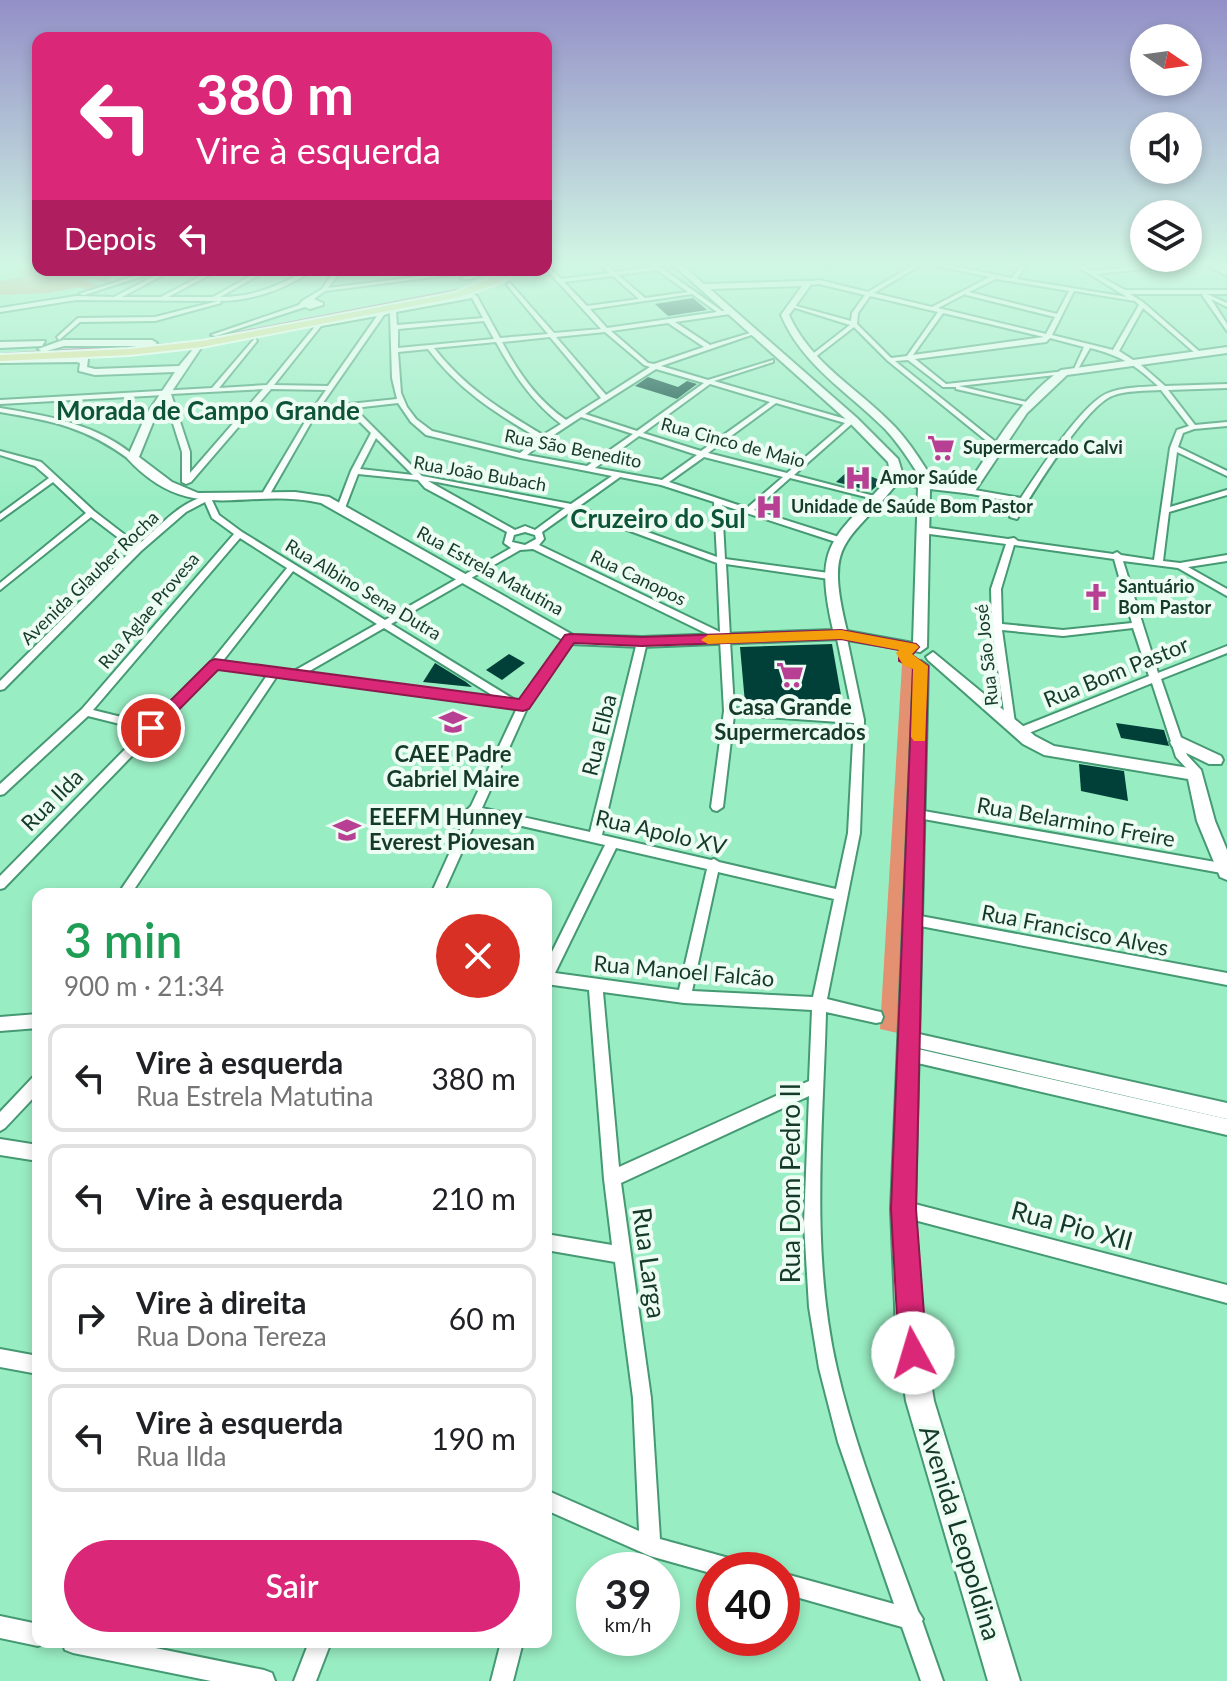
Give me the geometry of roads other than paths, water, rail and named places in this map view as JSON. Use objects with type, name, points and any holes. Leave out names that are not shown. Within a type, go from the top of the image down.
[{"type":"main road","points":[[0,348],[173,340]]},
{"type":"main road","points":[[190,340],[202,344]]},
{"type":"main road","points":[[202,344],[207,340]]},
{"type":"main road","points":[[0,359],[49,345],[129,352],[220,340]]},
{"type":"street","points":[[49,345],[55,340]]},
{"type":"street","points":[[214,390],[255,340]]},
{"type":"street","points":[[179,491],[307,340]]},
{"type":"street","points":[[266,494],[315,410],[363,340]]},
{"type":"street","points":[[315,410],[399,401],[395,387],[395,340]]},
{"type":"street","points":[[395,350],[504,340]]},
{"type":"street","points":[[556,340],[605,398]]},
{"type":"street","points":[[618,340],[640,360],[712,380],[774,402],[851,421]]},
{"type":"street","points":[[698,340],[708,347]]},
{"type":"street","points":[[521,456],[543,438],[658,365],[729,340]]},
{"type":"street","points":[[764,340],[894,461],[899,476],[1022,501]]},
{"type":"street","points":[[799,340],[812,357],[906,442],[923,480]]},
{"type":"street","points":[[812,357],[833,340]]},
{"type":"street","points":[[870,340],[999,449]]},
{"type":"street","points":[[909,357],[921,340]]},
{"type":"street","points":[[890,360],[1040,340]]},
{"type":"street","points":[[1066,340],[1115,352],[1134,361],[1168,390],[1193,427]]},
{"type":"street","points":[[1115,352],[1121,340]]},
{"type":"street","points":[[1184,340],[1197,352]]},
{"type":"street","points":[[499,341],[542,405],[566,424]]},
{"type":"street","points":[[0,348],[27,344],[152,343]]},
{"type":"street","points":[[0,410],[78,425],[100,434],[133,458],[141,431],[202,344]]},
{"type":"street","points":[[49,345],[85,361],[82,369],[86,372],[184,369]]},
{"type":"street","points":[[1076,368],[1088,345]]},
{"type":"street","points":[[431,348],[451,377],[467,391],[543,438]]},
{"type":"street","points":[[928,388],[1227,350]]},
{"type":"street","points":[[909,357],[945,386],[1029,404]]},
{"type":"street","points":[[590,468],[712,380],[771,361]]},
{"type":"street","points":[[969,491],[1029,404],[1049,381],[1064,372]]},
{"type":"street","points":[[1014,517],[1022,501],[1100,400],[1124,393],[1227,386]]},
{"type":"street","points":[[0,402],[269,387],[330,388]]},
{"type":"street","points":[[167,393],[186,452],[188,480]]},
{"type":"street","name":"Rua São Benedito","points":[[399,401],[419,427],[437,436],[521,456],[663,483],[839,540]]},
{"type":"street","points":[[663,483],[774,402]]},
{"type":"street","points":[[348,406],[438,494],[513,532],[525,529],[537,532]]},
{"type":"street","name":"Rua Cinco de Maio","points":[[581,415],[702,454],[878,498]]},
{"type":"street","points":[[750,509],[851,421]]},
{"type":"street","points":[[1158,562],[1174,448],[1180,432],[1193,427],[1227,424]]},
{"type":"street","points":[[341,508],[374,434]]},
{"type":"street","points":[[431,444],[437,436]]},
{"type":"street","points":[[1174,448],[1227,474]]},
{"type":"street","points":[[0,453],[38,464],[91,513],[138,549]]},
{"type":"street","points":[[0,465],[15,455]]},
{"type":"street","name":"Rua Estrela Matutina","points":[[133,458],[155,478],[179,491],[207,498],[266,494],[310,496],[341,508],[461,580],[570,639],[642,642],[841,634],[914,653]]},
{"type":"street","name":"Rua João Bubach","points":[[355,471],[419,478],[571,507],[720,561],[829,576]]},
{"type":"street","points":[[537,532],[619,474]]},
{"type":"street","name":"Rua Dom Pedro II","points":[[899,476],[839,540],[833,551],[829,576],[859,720],[854,833],[819,1004],[812,1224],[818,1307],[828,1368],[848,1442],[932,1681]]},
{"type":"street","points":[[0,518],[53,479]]},
{"type":"street","name":"Avenida Leopoldina","points":[[923,480],[914,653],[918,814],[903,1209],[909,1329],[920,1401],[1004,1681]]},
{"type":"street","points":[[1164,511],[1227,492]]},
{"type":"street","name":"Rua Albino Sena Dutra","points":[[207,498],[215,516],[239,534],[517,704]]},
{"type":"street","name":"Avenida Glauber Rocha","points":[[0,687],[138,549],[183,510],[207,498]]},
{"type":"street","points":[[717,807],[729,711],[718,500]]},
{"type":"street","points":[[0,587],[91,513]]},
{"type":"street","points":[[922,530],[1180,566],[1227,593]]},
{"type":"street","points":[[513,532],[507,541],[517,548]]},
{"type":"street","points":[[293,676],[517,548],[534,546],[540,539],[537,532]]},
{"type":"street","name":"Rua Aglae Provesa","points":[[0,791],[86,712],[239,534]]},
{"type":"street","name":"Rua São José","points":[[1014,541],[1011,541],[996,589],[997,627],[1015,727]]},
{"type":"street","name":"Rua Canopos","points":[[534,546],[727,639]]},
{"type":"street","points":[[1117,555],[1154,677],[1185,762],[1195,772],[1206,821],[1226,870]]},
{"type":"street","points":[[1180,566],[1227,558]]},
{"type":"street","name":"Rua Ilda","points":[[0,884],[215,664],[293,566]]},
{"type":"street","points":[[997,627],[1063,633],[1137,625]]},
{"type":"street","points":[[440,888],[517,704],[570,639]]},
{"type":"street","name":"Rua Elba","points":[[595,838],[642,642]]},
{"type":"street","name":"Rua Bom Pastor","points":[[1015,727],[1227,649]]},
{"type":"street","points":[[914,653],[1050,751],[1195,772],[1221,759]]},
{"type":"street","points":[[215,664],[517,704]]},
{"type":"street","points":[[128,888],[274,673]]},
{"type":"street","points":[[729,711],[859,720]]},
{"type":"street","points":[[86,712],[151,728]]},
{"type":"street","points":[[1178,742],[1221,759]]},
{"type":"street","name":"Rua Apolo XV","points":[[473,810],[840,895]]},
{"type":"street","name":"Rua Belarmino Freire","points":[[918,814],[1226,870]]},
{"type":"street","points":[[552,966],[613,842]]},
{"type":"street","points":[[684,997],[714,864]]},
{"type":"street","name":"Rua Francisco Alves","points":[[915,920],[1227,979]]},
{"type":"street","name":"Rua Manoel Falcão","points":[[552,979],[684,997],[819,1004]]},
{"type":"street","name":"Rua Larga","points":[[596,987],[612,1179],[642,1398],[650,1546]]},
{"type":"street","points":[[819,1004],[876,1017]]},
{"type":"street","points":[[0,1024],[32,1021]]},
{"type":"street","points":[[910,1047],[1064,1074],[1227,1111]]},
{"type":"street","points":[[910,1047],[1066,1091],[1227,1127]]},
{"type":"street","points":[[1064,1074],[1066,1091]]},
{"type":"street","points":[[1097,1081],[1100,1099]]},
{"type":"street","points":[[612,1179],[817,1085]]},
{"type":"street","points":[[0,1123],[32,1088]]},
{"type":"street","points":[[0,1147],[32,1152]]},
{"type":"street","name":"Rua Pio XII","points":[[903,1209],[1227,1294]]},
{"type":"street","points":[[552,1243],[621,1255]]},
{"type":"street","points":[[0,1358],[32,1364]]},
{"type":"street","points":[[552,1505],[650,1546],[696,1559]]},
{"type":"street","points":[[800,1588],[912,1619]]},
{"type":"street","points":[[0,1627],[32,1634]]},
{"type":"street","points":[[102,1648],[264,1681]]},
{"type":"street","points":[[305,1681],[318,1648]]},
{"type":"street","points":[[502,1681],[510,1648]]},
{"type":"waterway","points":[[0,354],[181,343]]},
{"type":"place","name":"Supermercado Calvi","points":[[941,448]]},
{"type":"place","name":"Amor Saúde","points":[[858,478]]},
{"type":"place","name":"Unidade de Saúde Bom Pastor","points":[[769,507]]},
{"type":"place","name":"Santuário Bom Pastor","points":[[1096,597]]},
{"type":"place","name":"Casa Grande Supermercados","points":[[790,675]]},
{"type":"place","name":"CAEE Padre Gabriel Maire","points":[[453,722]]},
{"type":"place","name":"EEEFM Hunney Everest Piovesan","points":[[347,830]]},
{"type":"district","name":"Morada de Campo Grande","points":[[208,411]]},
{"type":"district","name":"Cruzeiro do Sul","points":[[658,519]]}]
